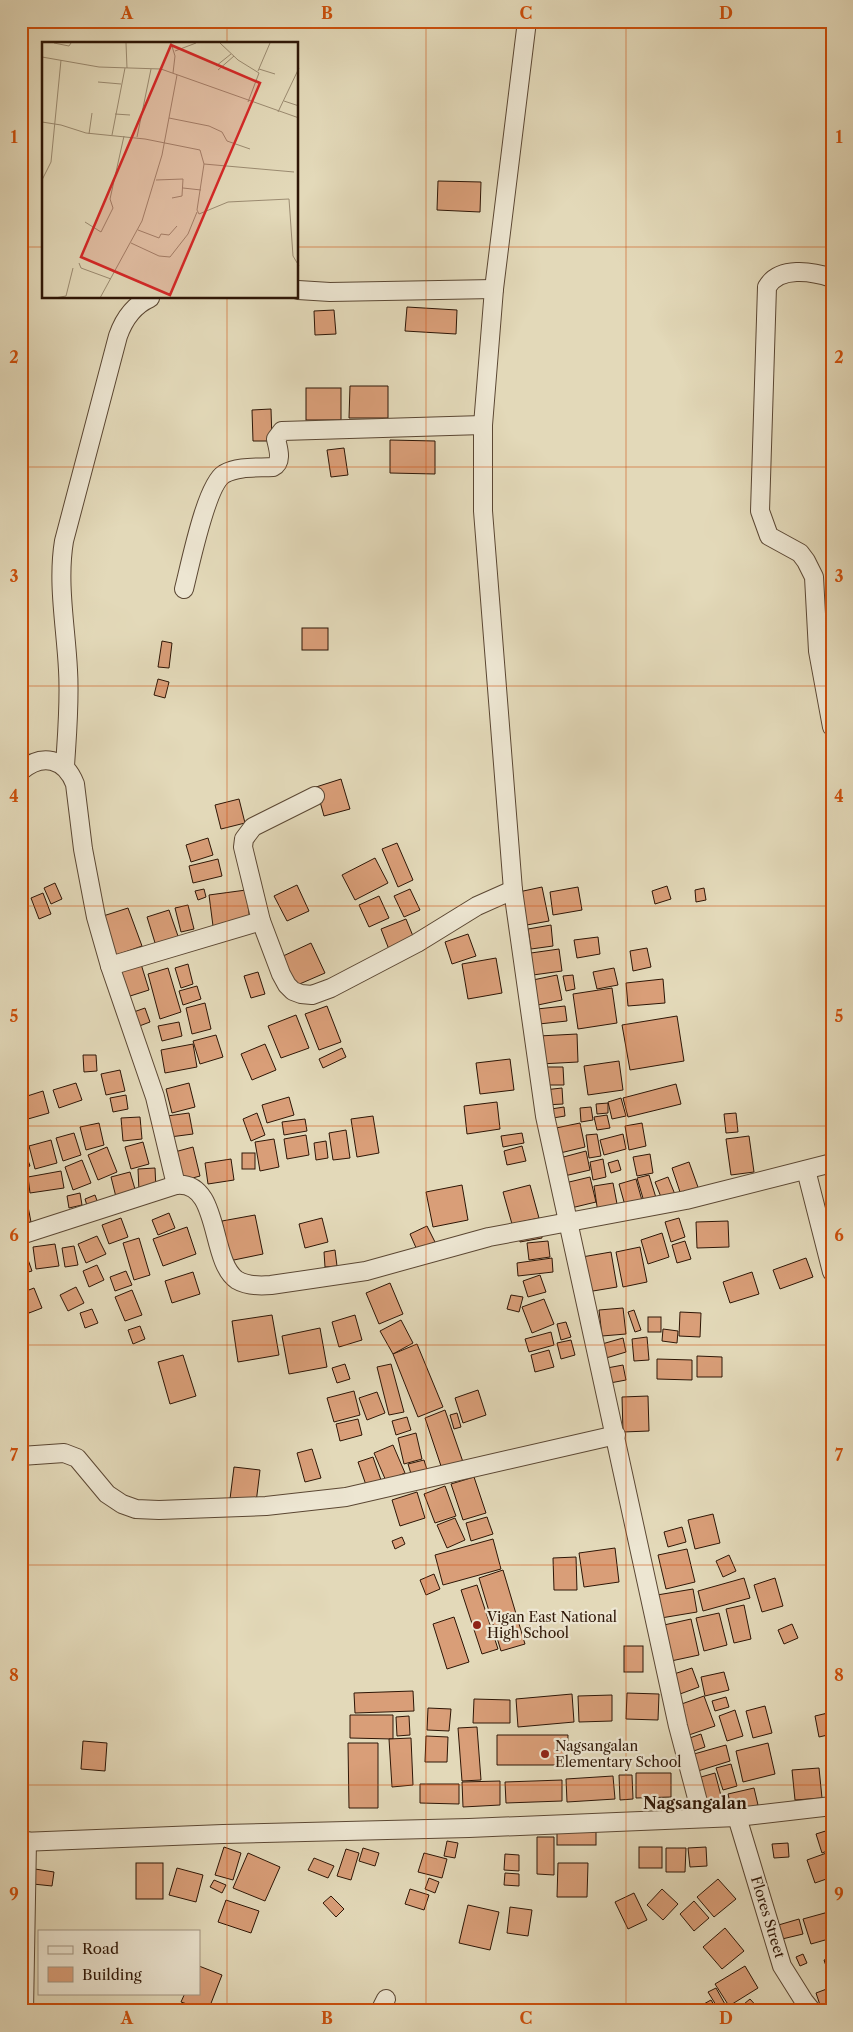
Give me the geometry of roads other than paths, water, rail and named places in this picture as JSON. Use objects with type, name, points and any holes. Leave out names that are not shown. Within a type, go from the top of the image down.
[{"type":"street","points":[[526,21],[494,289],[483,425],[483,511],[513,890],[545,1116],[678,1726],[702,1817]]},
{"type":"street","points":[[832,278],[818,273],[784,273],[774,278],[767,288],[760,511],[769,536],[800,553],[814,577],[818,652],[832,727]]},
{"type":"street","points":[[299,290],[330,292],[494,289]]},
{"type":"street","points":[[65,766],[69,696],[61,581],[61,560],[64,541],[120,330],[132,310],[148,299]]},
{"type":"street","points":[[184,589],[206,503],[216,482],[222,475],[236,470],[275,466],[279,460],[276,439],[282,431],[483,425]]},
{"type":"street","points":[[21,771],[34,763],[44,760],[55,761],[65,766],[75,784],[83,849],[96,917],[110,966],[155,1097],[176,1185]]},
{"type":"street","points":[[315,796],[254,827],[244,839],[243,847],[261,921],[281,974],[287,986],[293,991],[312,995],[332,988],[417,943],[477,906],[513,890]]},
{"type":"street","points":[[110,966],[261,921]]},
{"type":"street","points":[[21,1235],[176,1185],[188,1185],[199,1192],[209,1211],[225,1263],[231,1274],[246,1284],[258,1286],[366,1272],[489,1237],[686,1200],[832,1163]]},
{"type":"street","points":[[806,1170],[832,1272]]},
{"type":"street","points":[[21,1456],[64,1453],[77,1458],[107,1494],[122,1504],[136,1509],[159,1510],[266,1506],[346,1497],[616,1435]]},
{"type":"street","points":[[24,2011],[24,1841],[469,1828],[737,1817],[832,1806]]},
{"type":"street","name":"Flores Street","points":[[737,1817],[782,1966],[803,2008]]},
{"type":"place","name":"Vigan East National High School","points":[[477,1625]]},
{"type":"place","name":"Nagsangalan Elementary School","points":[[545,1754]]},
{"type":"district","name":"Nagsangalan","points":[[695,1803]]}]
